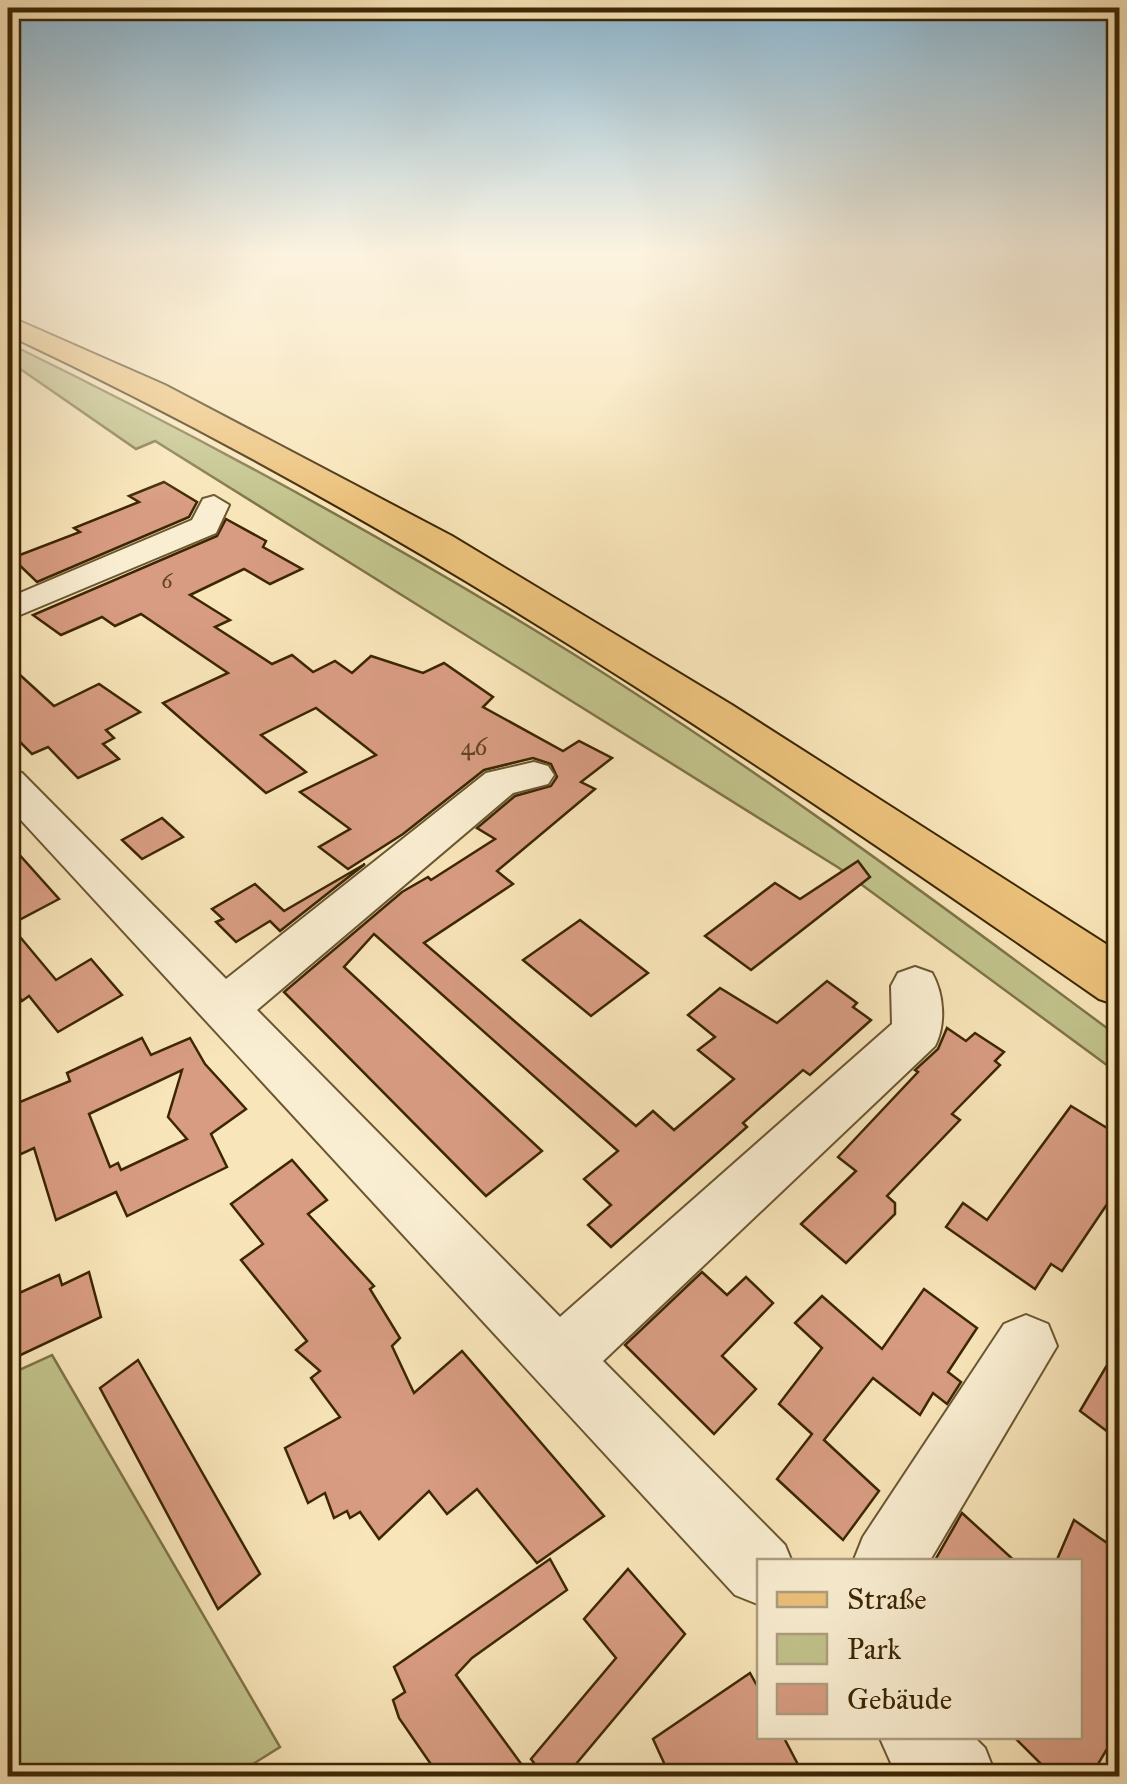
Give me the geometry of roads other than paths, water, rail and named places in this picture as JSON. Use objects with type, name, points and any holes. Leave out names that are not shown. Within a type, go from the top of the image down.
[{"type":"main road","points":[[36,338],[238,435],[400,525],[737,731],[1120,983]]},
{"type":"street","points":[[8,610],[205,526],[214,505]]},
{"type":"street","points":[[224,1009],[500,782],[534,774]]},
{"type":"street","points":[[8,782],[757,1567]]},
{"type":"street","points":[[560,1358],[917,1032],[915,986]]},
{"type":"street","points":[[890,1559],[1026,1346]]},
{"type":"street","points":[[921,1739],[957,1776]]}]
